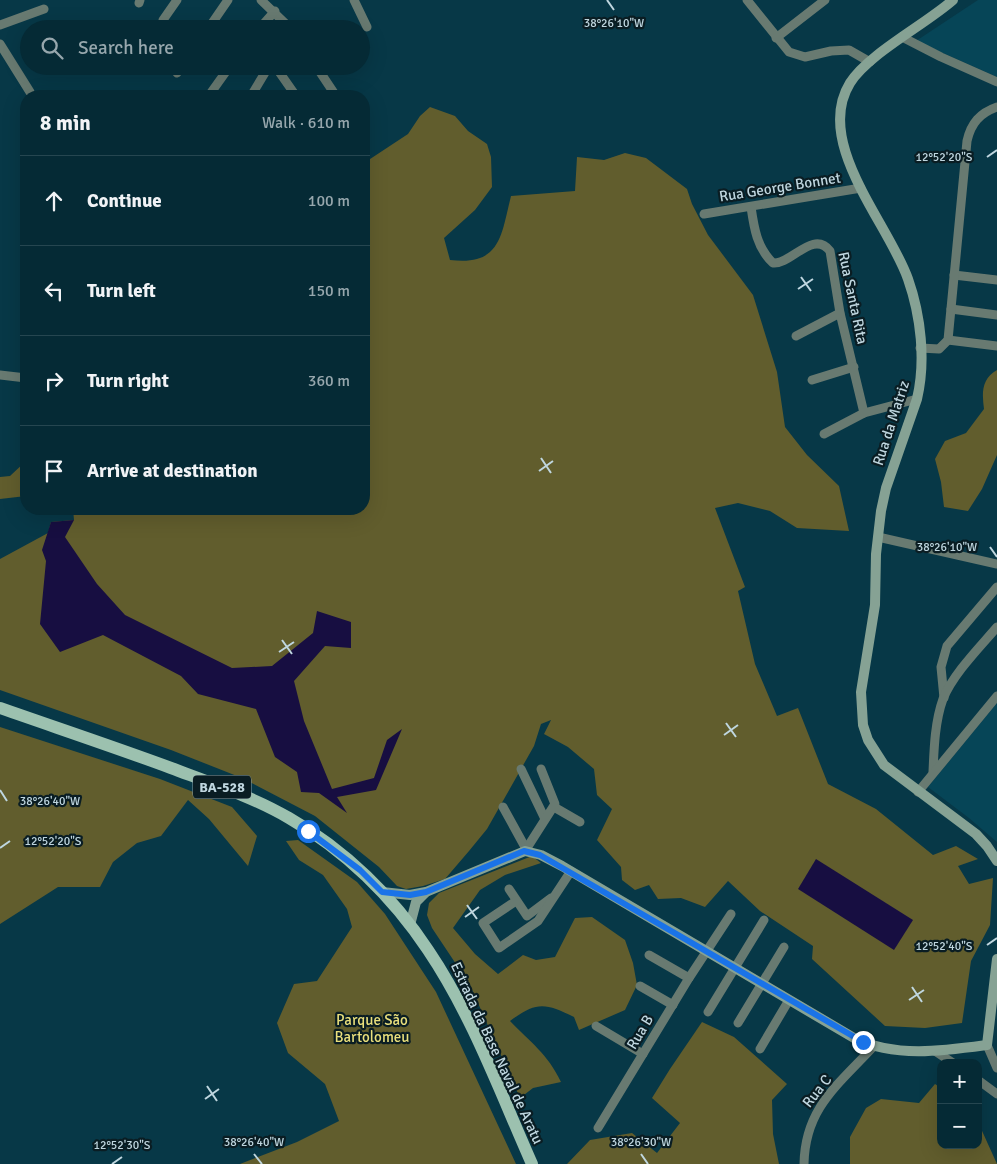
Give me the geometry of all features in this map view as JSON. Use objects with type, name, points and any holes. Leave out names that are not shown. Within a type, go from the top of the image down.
[{"type":"main road","name":"Estrada da Base Naval de Aratu","points":[[0,708],[180,771],[259,803],[289,818],[360,870],[410,925],[442,973],[461,1008],[532,1164]]},
{"type":"street","points":[[163,20],[177,0]]},
{"type":"street","points":[[214,20],[228,0]]},
{"type":"street","points":[[261,0],[283,20]]},
{"type":"street","points":[[354,0],[364,20]]},
{"type":"street","points":[[746,0],[789,52],[805,57],[840,50],[857,54],[870,62]]},
{"type":"street","points":[[776,38],[825,0]]},
{"type":"street","name":"Rua da Matriz","points":[[953,0],[870,62],[850,83],[842,107],[842,136],[846,154],[861,188],[893,245],[908,279],[917,315],[922,373],[917,399],[886,488],[878,537],[875,605],[861,692],[863,726],[871,746],[884,765],[976,834],[997,861]]},
{"type":"street","points":[[0,25],[44,9]]},
{"type":"street","points":[[267,20],[275,11]]},
{"type":"street","points":[[904,38],[997,82]]},
{"type":"street","points":[[0,44],[29,90]]},
{"type":"street","points":[[213,90],[224,75]]},
{"type":"street","points":[[254,90],[263,75]]},
{"type":"street","points":[[282,75],[292,90]]},
{"type":"street","points":[[322,75],[332,90]]},
{"type":"street","points":[[920,348],[939,349],[948,340],[969,133],[981,114],[997,107]]},
{"type":"street","name":"Rua George Bonnet","points":[[704,214],[861,188]]},
{"type":"street","name":"Rua Santa Rita","points":[[750,206],[756,236],[763,251],[773,263],[784,262],[812,245],[828,248],[833,256],[840,314],[864,413]]},
{"type":"street","points":[[954,275],[997,280]]},
{"type":"street","points":[[951,309],[997,315]]},
{"type":"street","points":[[796,336],[840,314]]},
{"type":"street","points":[[948,340],[997,346]]},
{"type":"street","points":[[812,380],[854,366]]},
{"type":"street","points":[[0,375],[20,377]]},
{"type":"street","points":[[824,434],[864,413],[917,399]]},
{"type":"street","points":[[878,537],[997,564]]},
{"type":"street","points":[[944,698],[941,667],[947,646],[997,587]]},
{"type":"street","points":[[933,772],[937,725],[944,698],[961,671],[997,627]]},
{"type":"street","points":[[918,792],[997,696]]},
{"type":"street","points":[[521,769],[545,819]]},
{"type":"street","points":[[382,892],[410,895],[426,892],[525,849],[554,808],[553,797],[541,769]]},
{"type":"street","points":[[503,807],[525,849],[571,872],[854,1038],[874,1046],[903,1050],[935,1051],[987,1045]]},
{"type":"street","points":[[554,808],[580,822]]},
{"type":"street","points":[[516,901],[483,923],[499,948],[538,921],[571,872]]},
{"type":"street","points":[[509,889],[526,916],[555,896]]},
{"type":"street","points":[[410,925],[416,902],[426,892]]},
{"type":"street","name":"Rua B","points":[[598,1128],[706,950],[731,914]]},
{"type":"street","points":[[708,1012],[764,920]]},
{"type":"street","points":[[738,1023],[784,947]]},
{"type":"street","points":[[649,955],[689,978]]},
{"type":"street","points":[[997,959],[995,993],[987,1045],[997,1068]]},
{"type":"street","points":[[640,986],[673,1005]]},
{"type":"street","points":[[760,1049],[789,1000]]},
{"type":"street","points":[[596,1026],[643,1054]]},
{"type":"street","name":"Rua C","points":[[804,1164],[806,1135],[812,1119],[830,1093],[874,1046]]},
{"type":"street","points":[[935,1051],[947,1059]]},
{"type":"street","points":[[982,1083],[997,1094]]},
{"type":"shaded area","points":[[978,0],[997,0],[997,77],[916,41]]},
{"type":"shaded area","points":[[74,520],[65,537],[97,584],[125,615],[232,668],[272,666],[313,633],[317,611],[351,622],[351,648],[325,646],[294,681],[304,721],[332,789],[374,778],[387,740],[402,729],[376,790],[337,797],[347,813],[319,793],[301,792],[297,772],[275,757],[256,709],[198,694],[181,676],[103,635],[60,652],[40,624],[46,561],[42,550],[51,522]]},
{"type":"shaded area","points":[[997,703],[997,842],[928,787]]},
{"type":"shaded area","points":[[816,859],[913,920],[894,950],[798,889]]},
{"type":"green space","points":[[430,107],[455,116],[468,131],[487,144],[491,157],[492,187],[475,210],[444,238],[450,260],[467,261],[480,258],[489,253],[501,235],[511,196],[575,191],[577,157],[604,160],[625,153],[646,158],[687,189],[692,204],[708,235],[753,295],[777,372],[785,427],[807,455],[839,486],[849,531],[797,528],[770,511],[738,503],[715,508],[745,587],[738,591],[755,664],[777,716],[798,708],[828,784],[876,809],[933,855],[956,846],[978,859],[958,866],[969,884],[993,878],[990,925],[971,961],[962,1023],[925,1028],[885,1026],[812,959],[813,946],[760,911],[728,881],[705,907],[681,898],[658,899],[649,885],[635,890],[622,880],[621,867],[597,840],[612,809],[597,795],[594,769],[568,747],[544,734],[551,720],[541,724],[534,746],[487,829],[445,879],[406,889],[397,886],[379,867],[315,816],[242,778],[171,750],[0,690],[0,559],[48,533],[51,522],[74,520],[74,515],[370,515],[370,159],[408,134],[420,116]]},
{"type":"green space","points":[[997,370],[997,455],[982,489],[968,511],[944,507],[941,482],[935,459],[945,441],[966,433],[984,409],[983,392],[985,382]]},
{"type":"green space","points":[[20,467],[20,497],[0,499],[0,477],[10,476]]},
{"type":"green space","points":[[0,727],[160,779],[232,807],[257,836],[248,866],[209,819],[188,800],[161,836],[137,843],[113,862],[100,887],[58,887],[0,924]]},
{"type":"green space","name":"Parque São Bartolomeu","points":[[298,840],[357,882],[385,914],[436,992],[516,1164],[240,1164],[297,1142],[339,1121],[325,1084],[288,1053],[277,1023],[294,984],[317,981],[352,927],[347,909],[323,875],[299,860],[286,841]]},
{"type":"green space","points":[[532,856],[541,863],[505,875],[480,890],[453,928],[475,954],[498,974],[523,955],[536,960],[555,957],[575,918],[592,917],[625,940],[633,963],[637,985],[625,1010],[579,1030],[574,1017],[556,1009],[541,1006],[527,1010],[510,1021],[550,1063],[561,1082],[533,1088],[520,1098],[470,985],[432,928],[427,915],[429,903],[439,893]]},
{"type":"green space","points":[[702,1022],[734,1037],[787,1084],[772,1100],[773,1134],[779,1164],[567,1164],[590,1140],[632,1133],[657,1153],[680,1123],[652,1098]]},
{"type":"green space","points":[[935,1084],[937,1085],[937,1149],[982,1149],[982,1131],[997,1164],[850,1164],[850,1137],[866,1108],[881,1099],[919,1103]]},
{"type":"route","points":[[308,831],[360,870],[382,892],[396,894],[410,895],[426,892],[514,854],[530,851],[562,866],[863,1042]]}]
